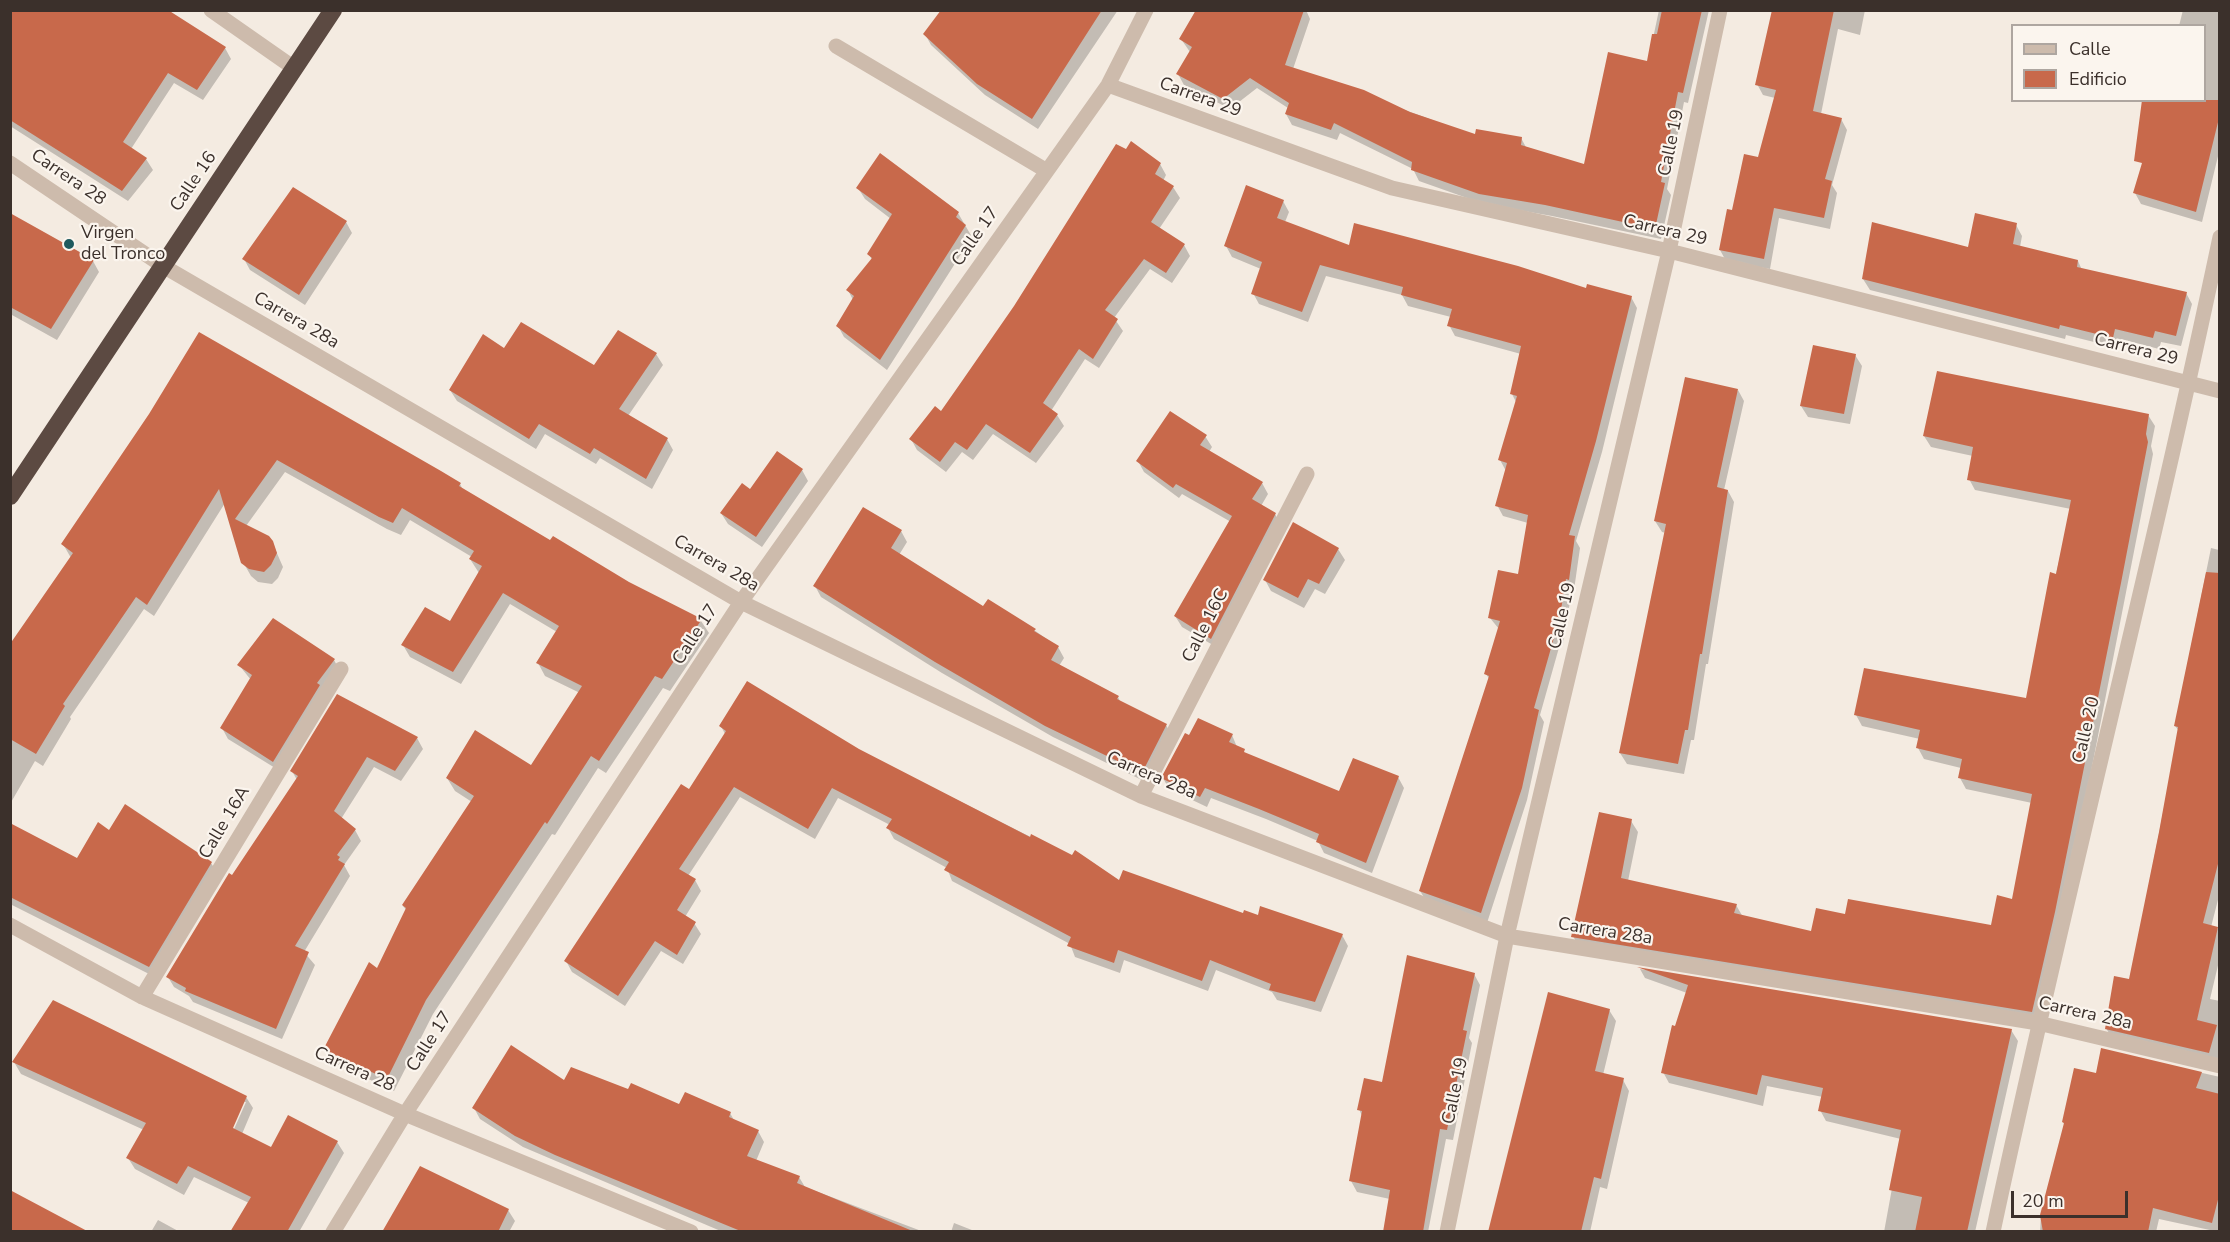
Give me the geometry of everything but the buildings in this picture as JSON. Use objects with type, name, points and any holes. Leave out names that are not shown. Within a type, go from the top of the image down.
[{"type":"highway","name":"Calle 16","points":[[10,496],[333,10]]},
{"type":"street","points":[[211,10],[294,68]]},
{"type":"street","name":"Calle 17","points":[[333,1232],[405,1114],[741,602],[1108,85],[1146,10]]},
{"type":"street","name":"Calle 19","points":[[1447,1232],[1507,936],[1669,251],[1720,10]]},
{"type":"street","points":[[836,46],[1047,171]]},
{"type":"street","name":"Carrera 29","points":[[1108,85],[1392,188],[1669,251],[2220,391]]},
{"type":"street","name":"Carrera 28","points":[[10,163],[163,266]]},
{"type":"street","name":"Calle 20","points":[[1993,1232],[2038,1023],[2189,383],[2220,237]]},
{"type":"street","name":"Carrera 28a","points":[[163,266],[741,602],[1141,796],[1507,936],[2038,1023],[2220,1066]]},
{"type":"street","name":"Calle 16C","points":[[1141,796],[1307,474]]},
{"type":"street","name":"Calle 16A","points":[[142,997],[341,669]]},
{"type":"street","name":"Carrera 28","points":[[10,925],[142,997],[405,1114],[691,1232]]},
{"type":"place","name":"Virgen del Tronco","points":[[69,244]]}]
